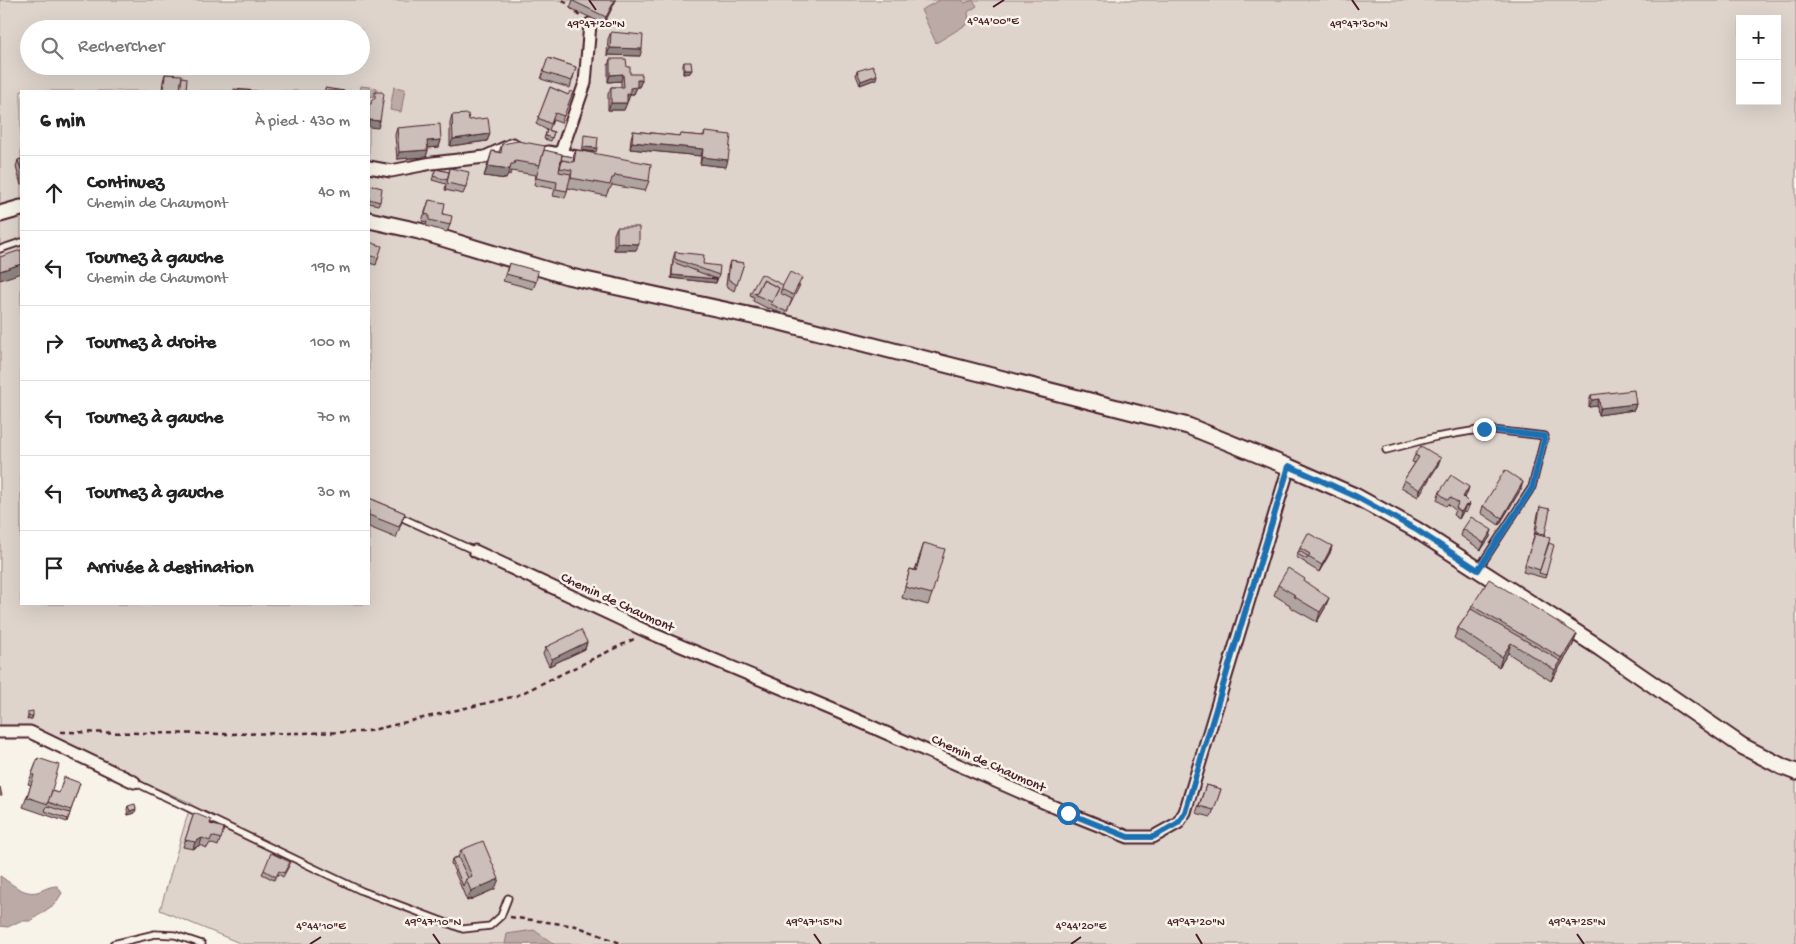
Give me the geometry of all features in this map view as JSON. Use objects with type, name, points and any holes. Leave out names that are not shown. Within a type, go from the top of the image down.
[{"type":"street","points":[[560,155],[585,83],[590,24]]},
{"type":"street","points":[[370,167],[391,171],[432,163],[485,157],[513,144],[522,146]]},
{"type":"street","points":[[541,151],[598,161]]},
{"type":"street","points":[[0,214],[20,208]]},
{"type":"street","points":[[370,220],[419,231],[567,276],[780,322],[1188,426],[1289,466],[1355,496],[1415,529],[1600,648],[1742,746],[1796,772]]},
{"type":"street","name":"Chemin de Chaumont","points":[[475,551],[648,632],[1111,830],[1128,837],[1153,837],[1178,823],[1185,812],[1289,466]]},
{"type":"street","points":[[0,732],[30,732],[134,782]]},
{"type":"lane","points":[[0,249],[20,242]]},
{"type":"lane","points":[[1386,450],[1436,437],[1484,429],[1545,436],[1532,488],[1478,570]]},
{"type":"lane","points":[[386,511],[475,551]]},
{"type":"lane","points":[[134,782],[362,891],[463,929],[490,926],[501,916],[508,898]]},
{"type":"lane","points":[[113,944],[155,934],[175,935],[202,944]]},
{"type":"path","points":[[563,0],[590,24]]},
{"type":"path","points":[[60,732],[228,734],[364,732],[516,696],[648,632]]},
{"type":"path","points":[[501,916],[576,926],[623,944]]},
{"type":"shaded area","points":[[0,0],[1796,0],[1796,944],[242,944],[160,910],[191,803],[27,732],[0,732]]},
{"type":"shaded area","points":[[940,0],[962,0],[965,3],[973,0],[977,6],[968,12],[969,23],[936,43],[921,10]]},
{"type":"shaded area","points":[[361,86],[377,88],[376,97],[370,96],[370,90],[360,90]]},
{"type":"shaded area","points":[[394,87],[405,89],[401,112],[390,110]]},
{"type":"shaded area","points":[[0,876],[17,888],[27,892],[37,892],[57,886],[62,893],[55,904],[30,921],[20,921],[8,927],[0,926]]},
{"type":"shaded area","points":[[534,930],[554,944],[505,944],[507,934]]},
{"type":"building","points":[[573,0],[615,0],[606,17]]},
{"type":"building","points":[[611,32],[643,35],[642,49],[610,48]]},
{"type":"building","points":[[548,58],[576,67],[572,81],[543,72]]},
{"type":"building","points":[[610,59],[626,59],[627,67],[630,67],[630,74],[642,74],[642,80],[637,80],[637,87],[630,88],[630,94],[627,94],[627,103],[611,103],[611,87],[624,87],[623,74],[610,75]]},
{"type":"building","points":[[684,62],[691,62],[692,70],[684,70]]},
{"type":"building","points":[[873,66],[877,75],[861,81],[857,71]]},
{"type":"building","points":[[165,75],[182,75],[180,90],[164,90]]},
{"type":"building","points":[[182,77],[187,78],[186,90],[180,90]]},
{"type":"building","points":[[550,87],[568,95],[570,91],[573,92],[564,116],[555,113],[551,124],[538,118]]},
{"type":"building","points":[[375,92],[382,92],[384,94],[380,121],[370,120],[370,104],[372,99],[375,99]]},
{"type":"building","points":[[468,114],[469,120],[488,118],[490,134],[453,139],[452,115]]},
{"type":"building","points":[[440,124],[441,140],[427,141],[428,150],[399,152],[397,128]]},
{"type":"building","points":[[547,130],[554,132],[552,138],[545,136]]},
{"type":"building","points":[[633,131],[680,136],[680,134],[704,136],[705,132],[731,135],[728,160],[702,157],[703,149],[632,142]]},
{"type":"building","points":[[584,135],[598,137],[597,148],[583,147]]},
{"type":"building","points":[[518,141],[545,146],[540,165],[515,161],[514,164],[511,164],[510,169],[488,166],[492,151],[501,153],[502,144]]},
{"type":"building","points":[[544,150],[562,154],[559,172],[571,174],[567,191],[556,189],[557,182],[536,178]]},
{"type":"building","points":[[576,150],[651,164],[649,181],[615,175],[610,185],[571,178],[572,170],[560,168],[562,160],[574,162]]},
{"type":"building","points":[[562,155],[574,157],[573,162],[562,160],[561,163]]},
{"type":"building","points":[[450,168],[469,172],[466,187],[447,183]]},
{"type":"building","points":[[436,169],[449,172],[447,180],[433,176]]},
{"type":"building","points":[[370,185],[382,188],[380,202],[370,199]]},
{"type":"building","points":[[429,200],[445,203],[443,214],[452,216],[450,225],[429,220],[429,215],[425,214]]},
{"type":"building","points":[[617,227],[639,227],[639,244],[617,243]]},
{"type":"building","points":[[370,242],[382,246],[378,258],[370,255]]},
{"type":"building","points":[[20,250],[20,264],[0,271],[0,257]]},
{"type":"building","points":[[675,252],[704,255],[703,264],[720,266],[719,275],[675,259]]},
{"type":"building","points":[[730,261],[744,263],[737,285],[728,279]]},
{"type":"building","points":[[673,262],[717,279],[672,275]]},
{"type":"building","points":[[509,263],[538,271],[536,282],[506,274]]},
{"type":"building","points":[[790,272],[802,278],[793,295],[781,289]]},
{"type":"building","points":[[761,274],[783,285],[780,293],[792,299],[787,312],[771,304],[779,288],[763,280],[756,294],[751,292]]},
{"type":"building","points":[[763,280],[779,288],[772,302],[756,295]]},
{"type":"building","points":[[1634,390],[1636,404],[1600,408],[1599,399],[1592,400],[1591,395]]},
{"type":"building","points":[[1421,446],[1441,458],[1420,490],[1404,480],[1419,457],[1415,455]]},
{"type":"building","points":[[1505,470],[1523,482],[1502,518],[1483,506]]},
{"type":"building","points":[[1451,475],[1469,487],[1463,497],[1470,504],[1466,505],[1461,512],[1456,508],[1458,503],[1450,497],[1448,500],[1439,493]]},
{"type":"building","points":[[370,498],[405,513],[399,527],[370,515]]},
{"type":"building","points":[[1540,507],[1550,509],[1545,534],[1536,533]]},
{"type":"building","points":[[1471,517],[1492,530],[1484,543],[1463,529]]},
{"type":"building","points":[[1308,533],[1332,546],[1322,565],[1308,557],[1310,554],[1300,548]]},
{"type":"building","points":[[1535,534],[1550,538],[1540,570],[1525,565]]},
{"type":"building","points":[[924,543],[945,549],[932,594],[905,587],[910,569],[916,571]]},
{"type":"building","points":[[1549,543],[1554,545],[1546,575],[1539,573]]},
{"type":"building","points":[[1299,551],[1309,557],[1307,559],[1297,554]]},
{"type":"building","points":[[1288,568],[1329,598],[1320,612],[1278,585]]},
{"type":"building","points":[[1489,579],[1577,634],[1562,658],[1472,606]]},
{"type":"building","points":[[1471,609],[1561,661],[1555,670],[1511,643],[1502,657],[1458,628]]},
{"type":"building","points":[[581,630],[587,642],[552,659],[546,647]]},
{"type":"building","points":[[33,711],[33,716],[28,716],[28,712]]},
{"type":"building","points":[[38,758],[59,765],[48,804],[27,797]]},
{"type":"building","points":[[64,777],[80,783],[71,810],[48,802],[52,791],[59,793]]},
{"type":"building","points":[[1206,785],[1221,789],[1214,810],[1199,806]]},
{"type":"building","points":[[135,804],[136,809],[130,811],[128,806]]},
{"type":"building","points":[[47,806],[70,813],[68,819],[45,811]]},
{"type":"building","points":[[194,813],[211,820],[210,824],[224,828],[221,839],[212,836],[210,841],[202,838],[195,842],[185,840]]},
{"type":"building","points":[[483,841],[499,879],[471,891],[466,879],[472,876],[461,850]]},
{"type":"building","points":[[271,853],[290,862],[284,873],[279,871],[276,877],[264,870]]},
{"type":"building","points":[[458,857],[468,878],[463,886],[452,859]]},
{"type":"route","points":[[1068,813],[1128,837],[1153,837],[1178,823],[1185,812],[1289,466],[1355,496],[1415,529],[1478,570],[1532,488],[1545,436],[1484,429]]}]
